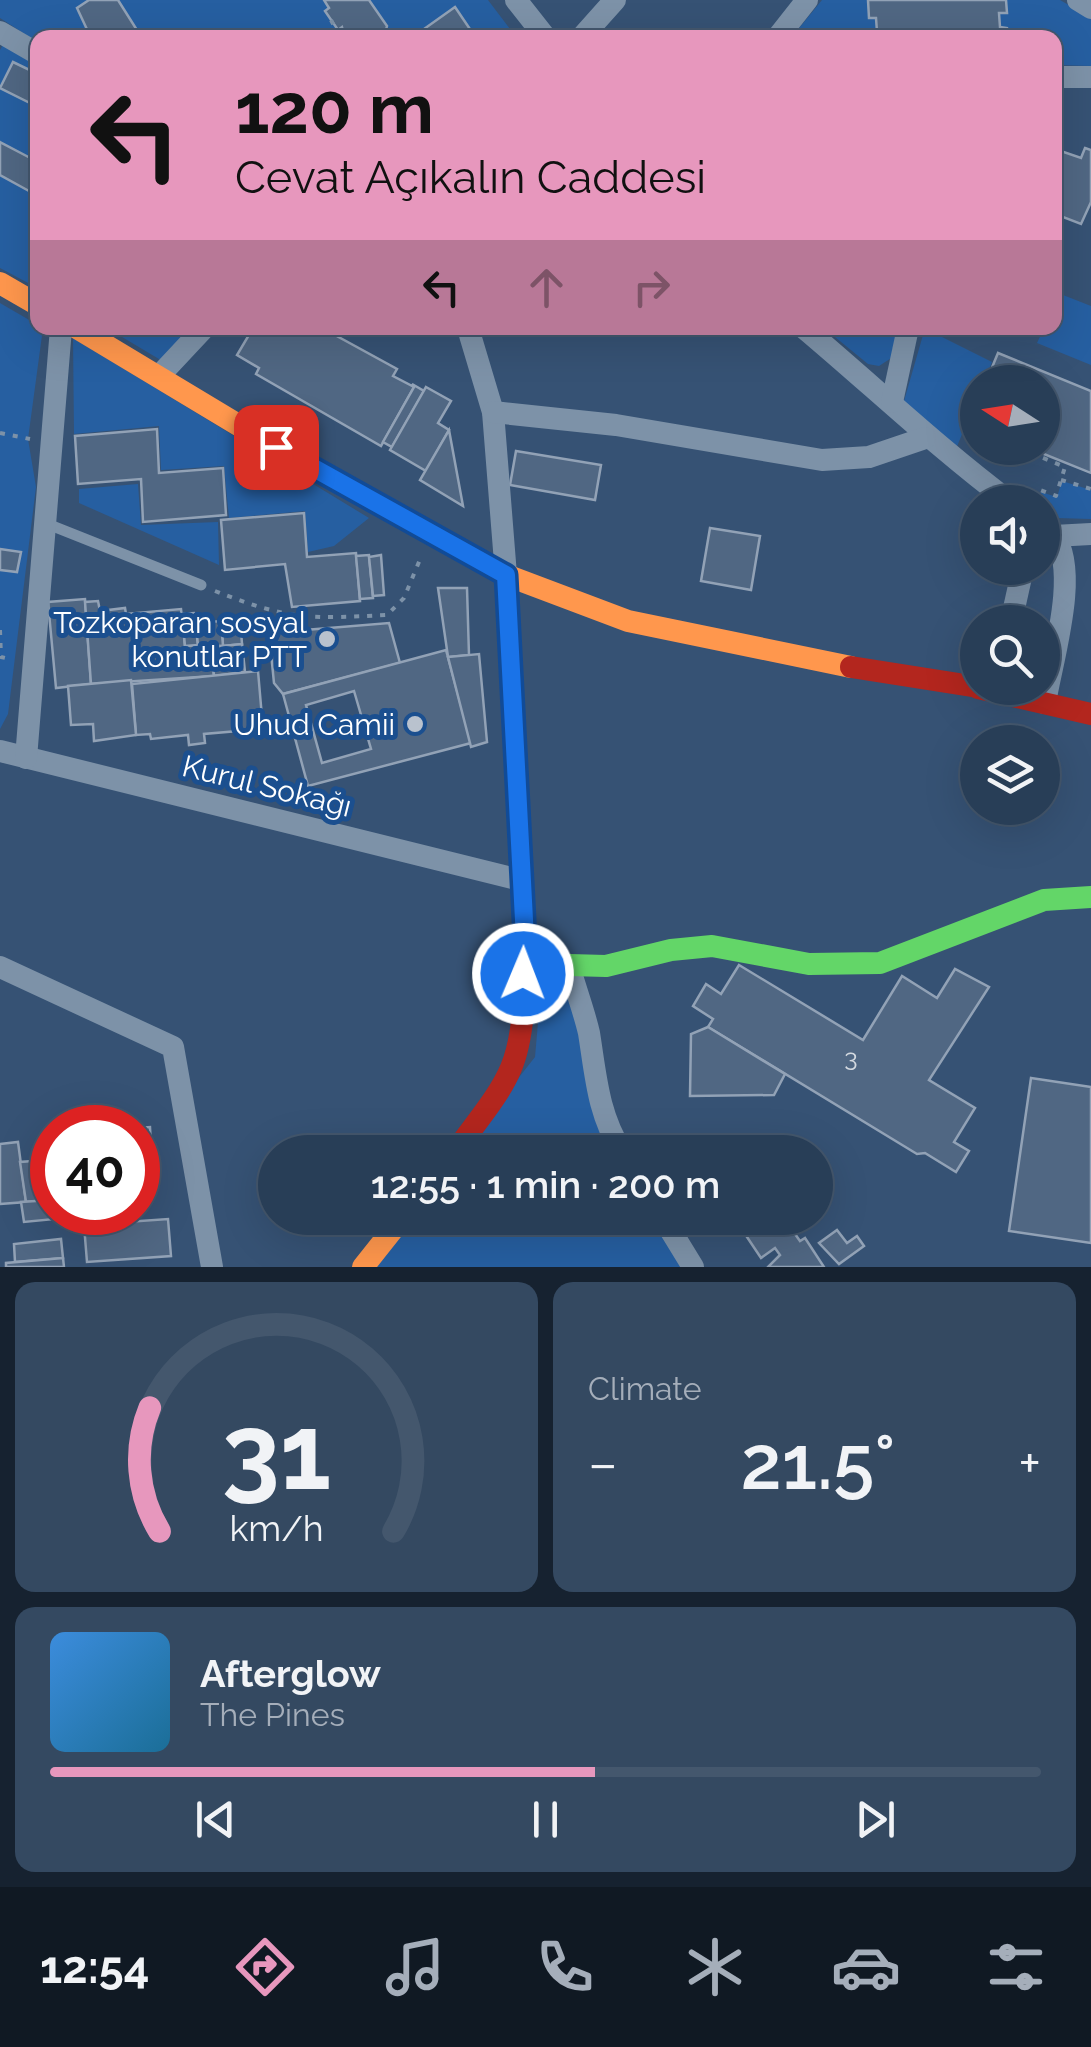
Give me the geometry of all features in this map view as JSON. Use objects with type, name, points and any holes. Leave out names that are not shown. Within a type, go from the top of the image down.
[{"type":"street","points":[[516,0],[540,30]]},
{"type":"street","points":[[588,30],[615,0]]},
{"type":"street","points":[[784,30],[808,0]]},
{"type":"street","points":[[1078,0],[1091,8]]},
{"type":"street","points":[[0,32],[30,49]]},
{"type":"street","points":[[1062,77],[1091,76]]},
{"type":"street","points":[[0,283],[30,300]]},
{"type":"street","points":[[26,758],[60,335]]},
{"type":"street","points":[[89,335],[276,447],[506,575],[628,620],[784,656],[960,683]]},
{"type":"street","points":[[160,375],[197,335]]},
{"type":"street","points":[[466,1135],[511,1069],[519,1036],[525,939],[506,575],[493,412],[470,335]]},
{"type":"street","points":[[812,335],[892,402],[925,438],[987,485]]},
{"type":"street","points":[[892,402],[906,335]]},
{"type":"street","points":[[493,412],[616,425],[822,460],[870,457],[925,438]]},
{"type":"street","points":[[1060,534],[1091,534]]},
{"type":"street","points":[[1060,551],[1066,582],[1060,617]]},
{"type":"street","points":[[1053,705],[1091,714]]},
{"type":"street","name":"Kurul Sokağı","points":[[0,751],[520,880]]},
{"type":"street","points":[[525,939],[543,957],[569,965],[606,966],[670,950],[712,946],[809,964],[880,963],[1044,900],[1091,897]]},
{"type":"street","points":[[569,965],[589,1034],[590,1065],[605,1125],[611,1135]]},
{"type":"street","points":[[0,967],[173,1047],[212,1267]]},
{"type":"street","points":[[363,1267],[388,1235]]},
{"type":"street","points":[[673,1235],[694,1267]]},
{"type":"lane","points":[[46,522],[201,586]]},
{"type":"path","points":[[331,20],[336,30]]},
{"type":"path","points":[[0,433],[52,444]]},
{"type":"path","points":[[1060,465],[1065,467],[1060,485]]},
{"type":"path","points":[[1062,480],[1091,489]]},
{"type":"path","points":[[201,586],[290,617],[387,616],[404,598],[431,534]]},
{"type":"shaded area","points":[[0,0],[488,0],[511,30],[30,30],[30,37],[0,18]]},
{"type":"shaded area","points":[[822,0],[1060,0],[1091,18],[1091,66],[1062,65],[1062,30],[798,30]]},
{"type":"shaded area","points":[[5,41],[30,57],[30,284],[0,268],[0,50]]},
{"type":"shaded area","points":[[1062,295],[1091,306],[1091,365],[1037,343],[1041,335],[1062,335]]},
{"type":"shaded area","points":[[0,303],[30,320],[30,335],[42,335],[28,439],[36,487],[8,714],[0,729]]},
{"type":"shaded area","points":[[119,335],[185,335],[164,362]]},
{"type":"shaded area","points":[[833,335],[900,335],[896,355],[879,366],[868,364]]},
{"type":"shaded area","points":[[923,335],[940,335],[992,362],[960,365],[960,439],[956,449],[904,401]]},
{"type":"shaded area","points":[[73,338],[369,518],[334,546],[308,552],[305,511],[229,518],[224,466],[161,470],[159,426],[74,434]]},
{"type":"shaded area","points":[[1062,481],[1091,490],[1091,519],[1060,518]]},
{"type":"shaded area","points":[[138,484],[141,525],[218,522],[219,565],[79,503],[79,489]]},
{"type":"shaded area","points":[[570,994],[616,1135],[473,1135],[535,1057],[539,1011]]},
{"type":"shaded area","points":[[390,1235],[672,1235],[690,1267],[363,1267]]},
{"type":"building","points":[[89,0],[118,0],[137,30],[87,30],[77,8]]},
{"type":"building","points":[[324,0],[369,0],[386,30],[338,30],[325,11],[329,8]]},
{"type":"building","points":[[868,0],[1006,0],[1007,13],[999,13],[1000,27],[1007,30],[877,30],[876,18],[869,18]]},
{"type":"building","points":[[455,7],[471,30],[425,30]]},
{"type":"building","points":[[13,62],[30,70],[30,103],[0,88]]},
{"type":"building","points":[[0,142],[30,158],[29,191],[0,175]]},
{"type":"building","points":[[1085,148],[1091,150],[1091,202],[1081,224],[1062,217],[1062,151],[1081,158]]},
{"type":"building","points":[[249,335],[335,335],[397,369],[393,376],[414,387],[381,446],[256,374],[259,368],[237,355]]},
{"type":"building","points":[[998,353],[1027,365],[993,365]]},
{"type":"building","points":[[1060,378],[1091,391],[1091,473],[1060,460]]},
{"type":"building","points":[[412,384],[424,391],[392,447],[383,442],[414,387]]},
{"type":"building","points":[[426,387],[451,401],[438,423],[449,430],[426,471],[390,450]]},
{"type":"building","points":[[157,429],[159,473],[223,468],[226,515],[143,522],[141,479],[78,484],[75,436]]},
{"type":"building","points":[[449,430],[463,506],[420,480]]},
{"type":"building","points":[[516,451],[601,465],[595,500],[510,485]]},
{"type":"building","points":[[304,513],[307,557],[356,553],[360,601],[292,607],[285,564],[225,570],[221,520]]},
{"type":"building","points":[[710,528],[760,536],[751,590],[701,581]]},
{"type":"building","points":[[0,549],[21,552],[17,572],[0,570]]},
{"type":"building","points":[[369,555],[373,598],[360,599],[356,556]]},
{"type":"building","points":[[381,555],[384,595],[373,596],[369,557]]},
{"type":"building","points":[[438,588],[467,588],[469,655],[448,657]]},
{"type":"building","points":[[85,599],[91,684],[56,688],[48,602]]},
{"type":"building","points":[[98,601],[100,611],[125,608],[126,614],[181,609],[185,646],[211,643],[214,676],[91,684],[85,602]]},
{"type":"building","points":[[194,613],[198,645],[185,646],[182,614]]},
{"type":"building","points":[[240,618],[242,644],[223,646],[221,619]]},
{"type":"building","points":[[195,619],[199,623],[221,621],[223,646],[198,645]]},
{"type":"building","points":[[389,623],[400,663],[283,694],[274,683],[269,633]]},
{"type":"building","points":[[242,644],[245,672],[214,676],[211,647]]},
{"type":"building","name":"Uhud Camii","points":[[446,650],[471,743],[308,786],[283,694]],"holes":[[[354,691],[371,749],[322,763],[306,705]]]},
{"type":"building","points":[[479,654],[487,742],[471,747],[448,657]]},
{"type":"building","points":[[258,671],[263,729],[204,734],[205,743],[189,745],[188,735],[151,739],[150,734],[136,735],[132,684]]},
{"type":"building","points":[[131,680],[136,735],[94,741],[93,724],[71,725],[68,686]]},
{"type":"building","points":[[739,965],[863,1040],[902,976],[937,998],[955,969],[989,987],[929,1080],[975,1108],[954,1142],[969,1151],[956,1172],[925,1153],[917,1154],[708,1027],[713,1019],[693,1006],[706,984],[721,994]]},
{"type":"building","points":[[708,1027],[785,1074],[774,1095],[690,1096],[691,1034]]},
{"type":"building","points":[[1031,1078],[1091,1087],[1091,1243],[1009,1231]]},
{"type":"building","points":[[18,1142],[26,1202],[0,1204],[0,1144]]},
{"type":"building","points":[[30,1161],[30,1202],[26,1202],[20,1162]]},
{"type":"building","points":[[30,1201],[30,1221],[24,1222],[21,1202]]},
{"type":"building","points":[[168,1219],[171,1256],[87,1262],[85,1235],[160,1235],[160,1220]]},
{"type":"building","points":[[837,1230],[847,1243],[857,1236],[864,1246],[839,1264],[819,1243]]},
{"type":"building","points":[[746,1235],[796,1235],[800,1241],[805,1238],[824,1267],[768,1267],[780,1255],[775,1248],[761,1258]]},
{"type":"building","points":[[61,1239],[63,1258],[15,1262],[14,1244]]},
{"type":"building","points":[[63,1258],[64,1267],[6,1267],[6,1263]]},
{"type":"traffic: fast","points":[[506,575],[519,821]]},
{"type":"traffic: fast","points":[[569,965],[606,966],[671,950],[712,946],[809,964],[880,963],[1044,900],[1091,897]]},
{"type":"traffic: slow","points":[[0,283],[30,300]]},
{"type":"traffic: slow","points":[[89,335],[275,447],[506,575],[628,621],[851,667]]},
{"type":"traffic: slow","points":[[363,1267],[388,1235]]},
{"type":"traffic: jam","points":[[851,667],[960,684]]},
{"type":"traffic: jam","points":[[1052,705],[1091,714]]},
{"type":"traffic: jam","points":[[467,1135],[511,1068],[523,1015],[525,947],[519,821]]},
{"type":"place","name":"Tozkoparan sosyal konutlar PTT","points":[[327,639]]},
{"type":"place","name":"Uhud Camii","points":[[415,724]]},
{"type":"route","points":[[276,447],[506,575],[525,939],[523,974]]}]
